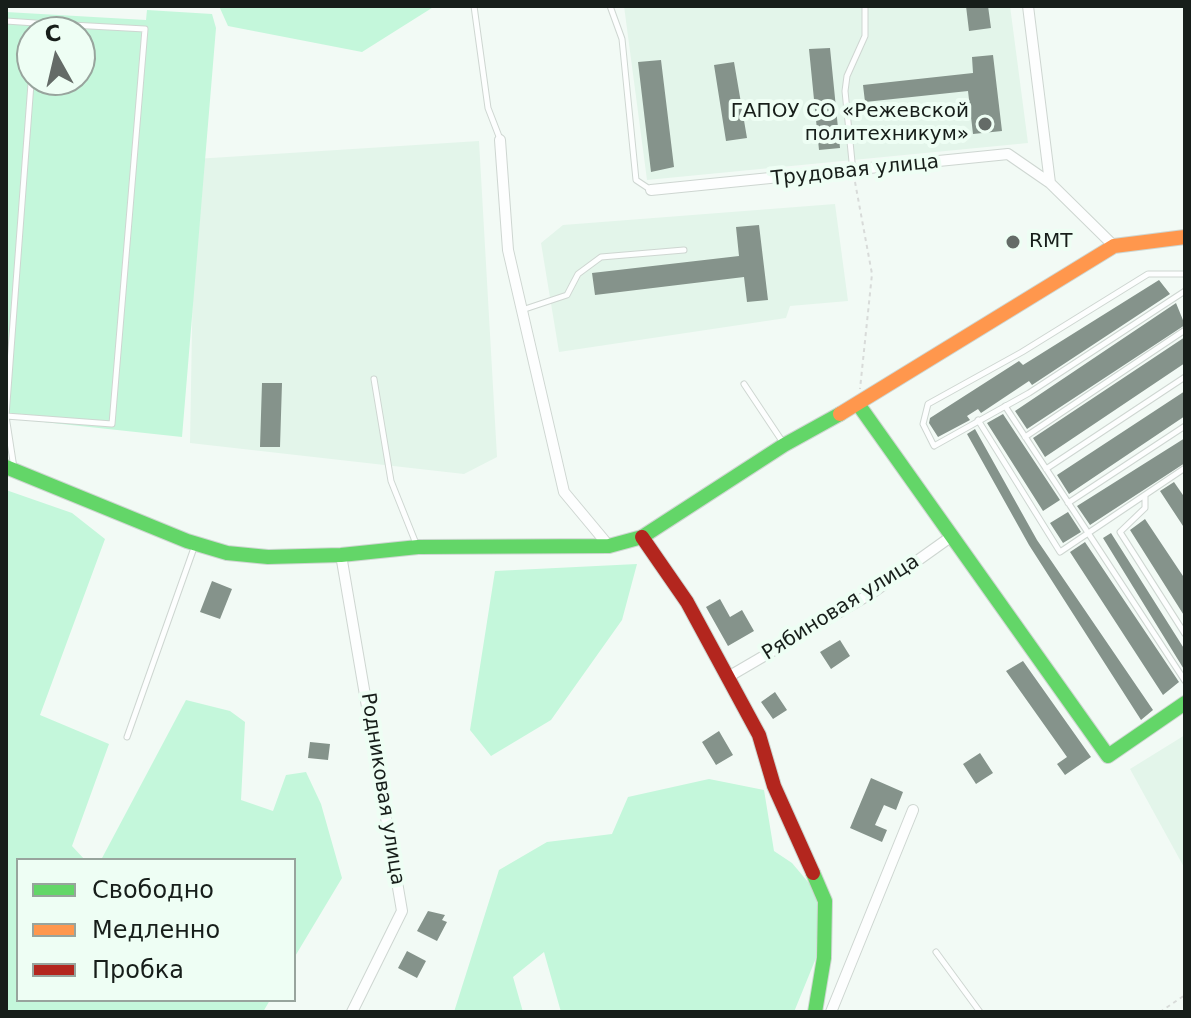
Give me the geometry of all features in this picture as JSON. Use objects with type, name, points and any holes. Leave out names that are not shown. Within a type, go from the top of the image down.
[{"type":"street","points":[[1028,6],[1050,183]]},
{"type":"street","points":[[500,140],[508,250],[564,492],[609,546]]},
{"type":"street","name":"Трудовая улица","points":[[651,190],[853,173],[1008,154],[1050,183],[1114,246]]},
{"type":"street","points":[[10,468],[195,544],[227,553],[268,557],[341,555],[418,547],[609,546],[642,537],[784,445],[858,404],[1114,246],[1185,237]]},
{"type":"street","points":[[858,404],[1108,756],[1185,703]]},
{"type":"street","name":"Рябиновая улица","points":[[728,677],[872,593],[952,536]]},
{"type":"street","points":[[642,537],[687,602],[759,735],[774,786],[825,901],[824,958],[815,1012]]},
{"type":"street","name":"Родниковая улица","points":[[341,555],[402,911],[352,1012]]},
{"type":"street","points":[[831,1012],[913,810]]},
{"type":"lane","points":[[474,6],[488,108],[500,140]]},
{"type":"lane","points":[[610,6],[622,39],[636,180],[651,190]]},
{"type":"lane","points":[[853,173],[845,91],[847,76],[865,36],[865,6]]},
{"type":"lane","points":[[6,416],[112,424],[145,29],[96,26]]},
{"type":"lane","points":[[10,468],[6,416],[30,96]]},
{"type":"lane","points":[[520,311],[567,295],[578,274],[601,257],[684,250]]},
{"type":"lane","points":[[1185,274],[1148,274],[1022,352],[928,404],[923,424],[934,446],[1005,406],[1185,291]]},
{"type":"lane","points":[[1025,437],[1185,330]]},
{"type":"lane","points":[[1046,469],[1185,377]]},
{"type":"lane","points":[[374,379],[391,481],[418,547]]},
{"type":"lane","points":[[744,384],[784,445]]},
{"type":"lane","points":[[1005,406],[1185,681]]},
{"type":"lane","points":[[978,420],[1060,552],[1185,468]]},
{"type":"lane","points":[[1068,503],[1185,426]]},
{"type":"lane","points":[[1145,495],[1145,508],[1120,532],[1185,634]]},
{"type":"lane","points":[[127,737],[195,544]]},
{"type":"lane","points":[[936,952],[980,1012]]},
{"type":"path","points":[[853,173],[872,274],[858,404]]},
{"type":"path","points":[[1160,1012],[1185,995]]},
{"type":"shaded area","points":[[624,6],[1010,6],[1028,143],[647,180]]},
{"type":"shaded area","points":[[479,141],[497,457],[464,474],[190,443],[195,159]]},
{"type":"shaded area","points":[[835,204],[848,301],[790,306],[786,318],[559,352],[541,243],[563,225]]},
{"type":"shaded area","points":[[1185,735],[1185,869],[1130,769]]},
{"type":"green space","points":[[219,6],[435,6],[362,52],[228,26]]},
{"type":"green space","points":[[147,10],[212,14],[216,28],[182,437],[6,418],[6,12],[76,16],[16,16],[16,96],[96,96],[96,17],[146,20]]},
{"type":"green space","points":[[6,490],[72,513],[105,539],[40,715],[109,744],[72,846],[83,858],[16,858],[16,1002],[269,1002],[263,1012],[6,1012]]},
{"type":"green space","points":[[637,564],[622,620],[551,720],[491,756],[470,730],[495,571]]},
{"type":"green space","points":[[186,700],[230,711],[245,722],[241,800],[273,811],[286,775],[306,772],[321,804],[342,878],[296,955],[296,858],[102,858]]},
{"type":"green space","points":[[709,779],[764,790],[774,851],[792,863],[819,895],[816,958],[794,1012],[561,1012],[544,952],[513,977],[523,1012],[454,1012],[499,870],[547,842],[612,834],[628,797]]},
{"type":"building","points":[[966,6],[988,6],[991,28],[969,31]]},
{"type":"building","points":[[830,48],[840,148],[819,150],[809,49]]},
{"type":"building","points":[[993,55],[1002,131],[973,134],[968,91],[865,102],[863,85],[973,73],[972,57]]},
{"type":"building","points":[[661,60],[674,167],[651,172],[638,62]]},
{"type":"building","points":[[734,62],[747,138],[726,141],[714,65]]},
{"type":"building","points":[[759,225],[768,300],[747,302],[744,277],[595,295],[592,273],[739,256],[736,227]]},
{"type":"building","points":[[1159,280],[1170,294],[1032,385],[1029,381],[981,413],[978,409],[967,416],[970,420],[938,437],[929,423],[930,418],[1019,361],[1023,365]]},
{"type":"building","points":[[1176,303],[1185,325],[1027,429],[1015,411]]},
{"type":"building","points":[[1185,337],[1185,363],[1045,457],[1033,438]]},
{"type":"building","points":[[262,383],[282,383],[280,447],[260,447]]},
{"type":"building","points":[[1185,391],[1185,416],[1069,494],[1057,475]]},
{"type":"building","points":[[1003,414],[1060,500],[1043,511],[987,423]]},
{"type":"building","points":[[975,429],[1037,540],[1153,710],[1141,720],[1029,545],[967,434]]},
{"type":"building","points":[[1185,438],[1185,463],[1090,525],[1077,506]]},
{"type":"building","points":[[1174,482],[1185,498],[1185,529],[1160,491]]},
{"type":"building","points":[[1068,512],[1081,532],[1063,543],[1050,523]]},
{"type":"building","points":[[1145,519],[1185,579],[1185,617],[1130,530]]},
{"type":"building","points":[[1111,533],[1185,650],[1185,671],[1103,538]]},
{"type":"building","points":[[1085,542],[1179,682],[1163,695],[1070,552]]},
{"type":"building","points":[[212,581],[232,589],[220,619],[200,612]]},
{"type":"building","points":[[720,599],[730,617],[742,610],[754,631],[728,646],[706,607]]},
{"type":"building","points":[[840,640],[850,656],[831,669],[820,652]]},
{"type":"building","points":[[1023,661],[1091,757],[1065,775],[1057,764],[1067,757],[1006,671]]},
{"type":"building","points":[[775,692],[787,710],[773,719],[761,702]]},
{"type":"building","points":[[719,731],[733,755],[716,765],[702,742]]},
{"type":"building","points":[[310,742],[330,744],[328,760],[308,758]]},
{"type":"building","points":[[980,753],[993,773],[976,784],[963,764]]},
{"type":"building","points":[[871,778],[903,792],[896,810],[884,805],[875,825],[887,830],[882,842],[850,828]]},
{"type":"building","points":[[428,911],[445,915],[442,920],[447,922],[437,941],[417,931]]},
{"type":"building","points":[[407,951],[426,961],[417,978],[398,968]]},
{"type":"traffic: fast","points":[[858,404],[1108,756],[1185,703]]},
{"type":"traffic: fast","points":[[6,467],[187,541],[227,553],[268,557],[341,555],[418,547],[609,546],[642,537],[784,445],[840,414]]},
{"type":"traffic: fast","points":[[813,873],[825,901],[824,958],[815,1012]]},
{"type":"traffic: slow","points":[[840,414],[1114,246],[1185,237]]},
{"type":"traffic: jam","points":[[642,537],[687,602],[759,735],[774,786],[813,873]]},
{"type":"place","name":"ГАПОУ СО «Режевской политехникум»","points":[[985,124]]},
{"type":"place","name":"RMT","points":[[1013,242]]}]
